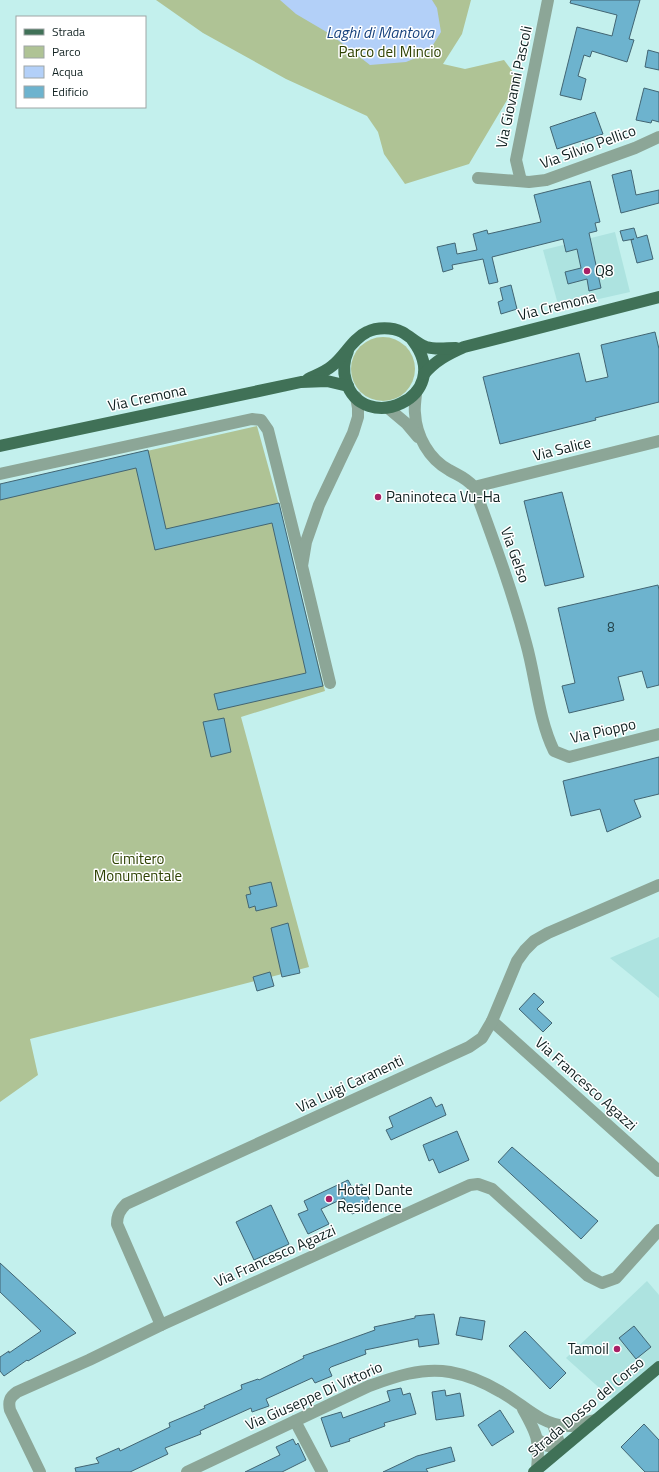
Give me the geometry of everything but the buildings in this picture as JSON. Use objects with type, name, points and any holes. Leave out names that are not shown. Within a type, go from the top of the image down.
[{"type":"main road","name":"Via Cremona","points":[[350,347],[344,359],[344,373],[348,386],[356,397],[369,406],[383,408],[399,405],[409,400],[416,392],[424,374],[431,366],[444,356],[464,347],[659,297]]},
{"type":"main road","name":"Via Cremona","points":[[301,382],[322,373],[333,366],[358,338],[368,331],[379,328],[397,330],[412,340],[420,350],[424,362],[424,374]]},
{"type":"main road","name":"Via Cremona","points":[[412,340],[428,347],[464,347]]},
{"type":"main road","name":"Via Cremona","points":[[0,446],[301,382],[327,381],[348,386]]},
{"type":"main road","name":"Strada Dosso del Corso","points":[[535,1471],[659,1367]]},
{"type":"street","name":"Via Giovanni Pascoli","points":[[521,181],[516,160],[548,0]]},
{"type":"street","name":"Via Silvio Pellico","points":[[478,178],[530,182],[546,180],[635,148],[659,137]]},
{"type":"street","points":[[416,392],[414,412],[421,441]]},
{"type":"street","points":[[302,566],[306,542],[319,505],[353,433],[358,417],[356,397]]},
{"type":"street","points":[[353,433],[365,416],[383,408],[407,424],[431,454],[448,470],[462,476],[474,487]]},
{"type":"street","points":[[0,474],[252,419],[261,420],[268,430],[330,684]]},
{"type":"street","name":"Via Salice","points":[[474,487],[659,441]]},
{"type":"street","name":"Via Gelso","points":[[474,487],[512,591],[527,645],[547,737],[554,751]]},
{"type":"street","name":"Via Pioppo","points":[[554,751],[569,756],[659,734]]},
{"type":"street","name":"Via Luigi Caranenti","points":[[161,1325],[117,1224],[117,1216],[126,1204],[469,1047],[482,1038],[492,1022],[517,961],[534,941],[659,884]]},
{"type":"street","name":"Via Francesco Agazzi","points":[[492,1022],[659,1171]]},
{"type":"street","name":"Via Francesco Agazzi","points":[[40,1472],[10,1410],[8,1403],[11,1397],[17,1392],[470,1185],[478,1184],[492,1189],[588,1276],[602,1283],[616,1278],[659,1230]]},
{"type":"street","name":"Via Giuseppe Di Vittorio","points":[[187,1472],[369,1386],[399,1376],[429,1371],[449,1372],[472,1379],[502,1392],[523,1408],[553,1424]]},
{"type":"street","points":[[523,1408],[534,1427],[538,1440],[538,1454],[535,1471]]},
{"type":"street","points":[[561,1449],[553,1424],[567,1426],[596,1420]]},
{"type":"street","points":[[295,1421],[322,1472]]},
{"type":"street","points":[[538,1440],[548,1446],[561,1449]]},
{"type":"shaded area","points":[[615,232],[630,292],[559,308],[543,250]]},
{"type":"shaded area","points":[[659,937],[659,998],[610,958]]},
{"type":"shaded area","points":[[647,1281],[659,1295],[659,1363],[614,1401],[566,1358]]},
{"type":"green space","name":"Parco del Mincio","points":[[156,0],[471,0],[462,34],[443,64],[465,69],[504,60],[519,80],[469,164],[405,184],[384,154],[378,132],[367,116],[286,79],[203,33]]},
{"type":"green space","points":[[383,337],[395,340],[406,346],[412,357],[415,369],[412,381],[406,392],[395,398],[383,401],[371,398],[360,392],[354,381],[351,369],[354,357],[360,346],[371,340]]},
{"type":"green space","name":"Cimitero Monumentale","points":[[257,426],[280,509],[325,691],[241,717],[309,967],[30,1039],[38,1075],[0,1102],[0,491],[147,451]]},
{"type":"water","name":"Laghi di Mantova","points":[[280,0],[432,0],[437,8],[441,32],[428,53],[406,62],[370,65],[330,34],[296,14]]},
{"type":"place","name":"Q8","points":[[587,271]]},
{"type":"place","name":"Paninoteca Vu-Ha","points":[[378,497]]},
{"type":"place","name":"Hotel Dante Residence","points":[[329,1199]]},
{"type":"place","name":"Tamoil","points":[[617,1349]]}]
